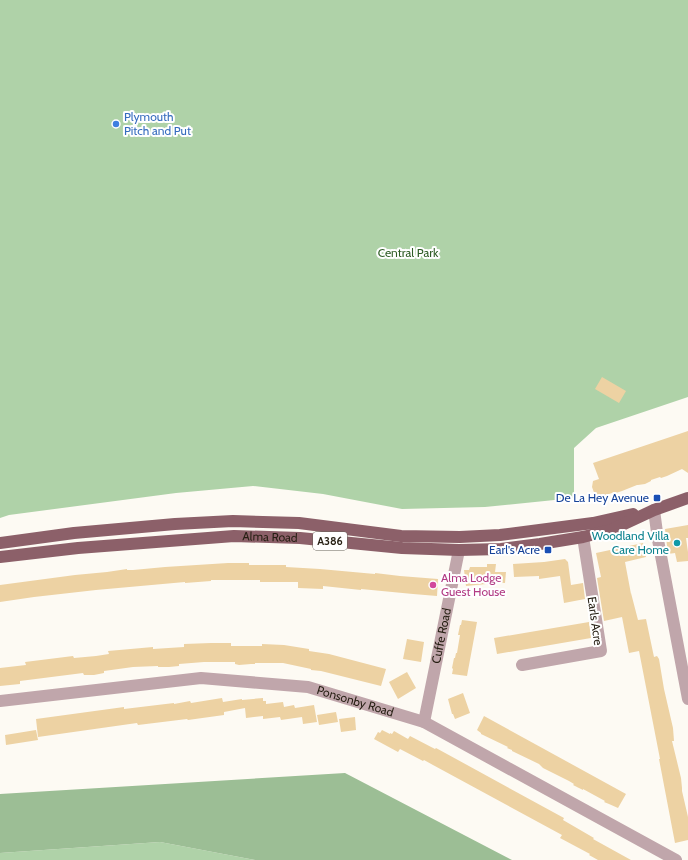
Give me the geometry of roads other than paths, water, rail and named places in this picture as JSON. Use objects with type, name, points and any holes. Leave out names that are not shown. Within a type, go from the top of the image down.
[{"type":"main road","name":"Alma Road","points":[[0,557],[78,548],[234,536],[300,538],[402,548],[459,550],[501,549],[582,537],[611,530],[654,510],[688,498]]},
{"type":"main road","name":"Alma Road","points":[[0,544],[74,533],[175,524],[233,521],[299,523],[402,536],[460,537],[500,535],[593,522],[654,510]]},
{"type":"street","points":[[654,510],[658,540],[685,659],[688,699]]},
{"type":"street","name":"Earls Acre","points":[[522,665],[601,651],[582,537]]},
{"type":"street","name":"Cuffe Road","points":[[424,722],[459,550]]},
{"type":"street","name":"Ponsonby Road","points":[[0,701],[201,678],[308,688],[424,722],[676,860]]},
{"type":"place","name":"Plymouth Pitch and Put","points":[[116,124]]},
{"type":"place","name":"De La Hey Avenue","points":[[657,498]]},
{"type":"place","name":"Woodland Villa Care Home","points":[[677,543]]},
{"type":"place","name":"Earl's Acre","points":[[548,550]]},
{"type":"place","name":"Alma Lodge Guest House","points":[[433,585]]},
{"type":"park label","name":"Central Park","points":[[408,253]]}]
